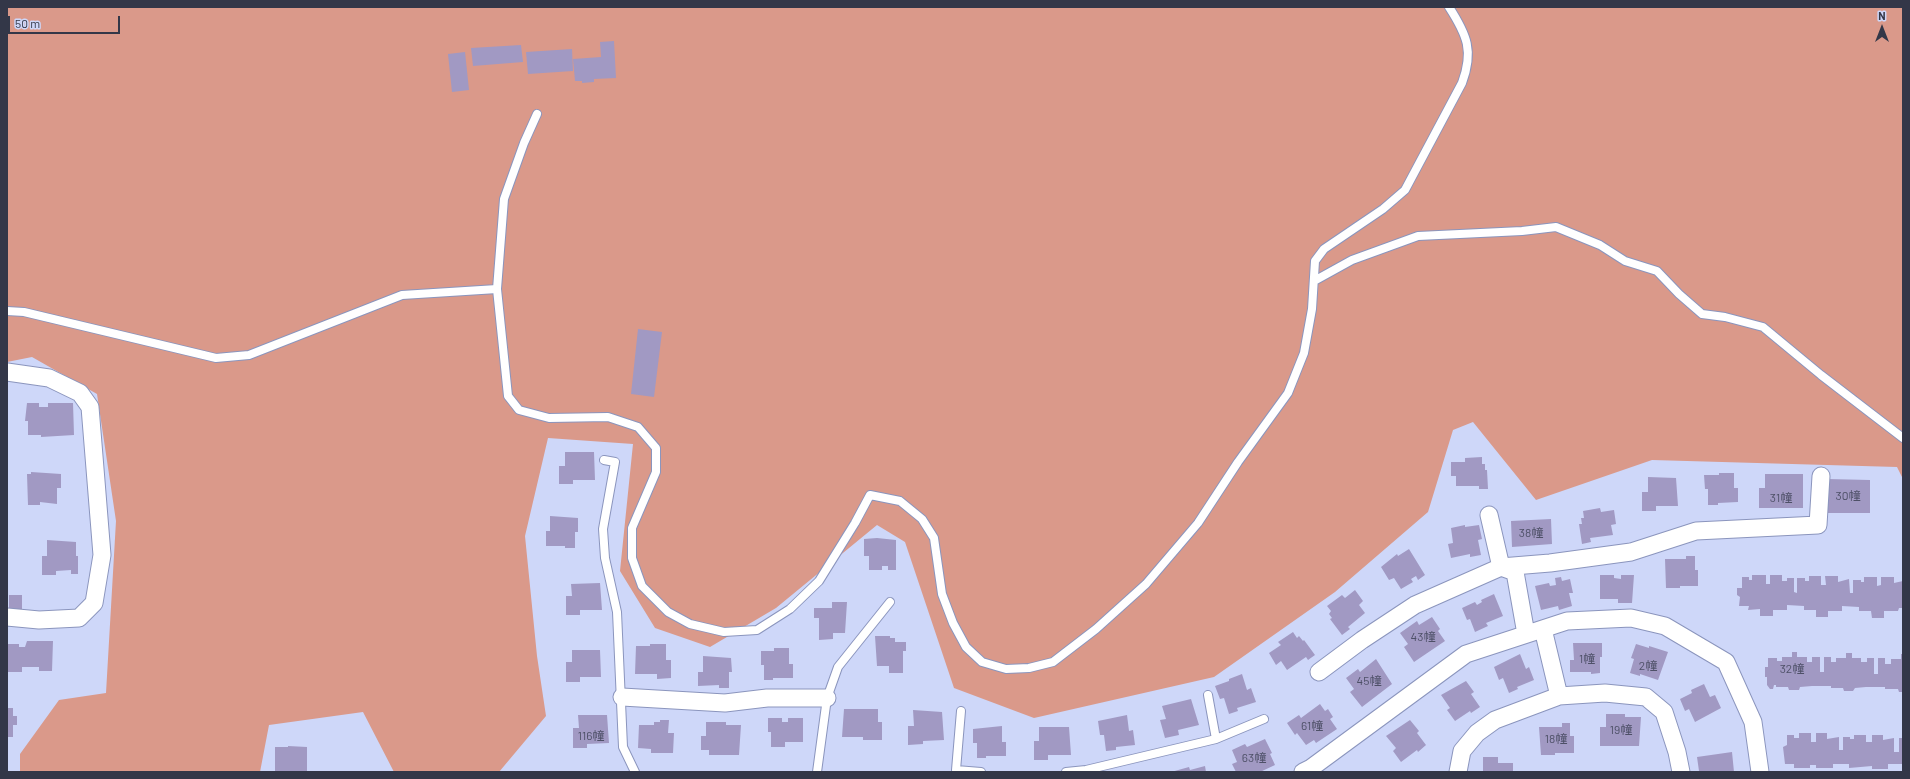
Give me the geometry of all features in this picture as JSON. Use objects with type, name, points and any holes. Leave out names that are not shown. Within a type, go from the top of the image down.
[{"type":"street","points":[[7,372],[49,378],[80,393],[90,407],[102,555],[94,603],[79,618],[39,620],[7,617]]},
{"type":"street","points":[[1319,672],[1362,640],[1415,605],[1501,567],[1550,563],[1631,552],[1696,531],[1818,525],[1821,476]]},
{"type":"street","points":[[1489,515],[1501,567]]},
{"type":"street","points":[[1501,567],[1515,572],[1526,634]]},
{"type":"street","points":[[1303,772],[1318,763],[1466,654],[1567,621],[1631,618],[1665,626],[1726,662],[1754,722],[1760,772]]},
{"type":"street","points":[[1543,629],[1559,696]]},
{"type":"street","points":[[1458,772],[1462,751],[1477,733],[1495,720],[1559,696],[1605,693],[1646,697],[1664,712],[1677,752],[1681,772]]},
{"type":"street","points":[[622,697],[725,703],[767,698],[827,698]]},
{"type":"lane","points":[[537,114],[524,143],[504,199],[497,289],[508,396],[519,410],[549,418],[608,417],[638,427],[656,448],[656,472],[632,528],[632,558],[642,586],[668,612],[690,624],[724,632],[757,630],[790,609],[819,581],[855,523],[870,495],[900,501],[922,519],[934,538],[942,594],[953,624],[966,647],[982,662],[1006,669],[1029,668],[1053,662],[1096,629],[1146,584],[1198,523],[1238,462],[1288,393],[1304,354],[1312,309],[1315,261],[1324,248],[1383,209],[1405,190],[1462,83],[1468,66],[1468,47],[1463,31],[1449,7]]},
{"type":"lane","points":[[1314,281],[1352,260],[1418,236],[1522,231],[1556,227],[1600,245],[1625,261],[1657,271],[1679,294],[1702,314],[1725,317],[1763,327],[1832,384],[1903,438]]},
{"type":"lane","points":[[7,311],[24,312],[216,358],[249,356],[402,295],[497,289]]},
{"type":"lane","points":[[604,460],[615,462],[602,529],[605,558],[617,612],[624,747],[635,772]]},
{"type":"lane","points":[[817,772],[827,698],[838,667],[890,602]]},
{"type":"lane","points":[[1208,695],[1216,739]]},
{"type":"lane","points":[[961,711],[956,770],[981,772]]},
{"type":"lane","points":[[1066,772],[1086,771],[1216,739],[1264,719]]},
{"type":"shaded area","points":[[7,7],[1903,7],[1903,479],[1897,467],[1652,460],[1536,500],[1473,422],[1453,430],[1428,512],[1335,592],[1214,677],[1034,718],[954,688],[905,542],[877,525],[776,608],[710,647],[655,628],[620,571],[633,444],[548,438],[525,536],[537,656],[546,716],[499,772],[394,772],[363,712],[269,725],[260,772],[20,772],[20,754],[59,700],[106,693],[116,521],[97,394],[32,357],[7,362]]},
{"type":"building","points":[[614,41],[616,78],[594,79],[594,82],[582,83],[582,81],[575,81],[573,59],[601,57],[600,42]]},
{"type":"building","points":[[521,45],[523,62],[473,66],[471,48]]},
{"type":"building","points":[[572,49],[573,71],[528,74],[526,52]]},
{"type":"building","points":[[465,52],[469,90],[452,92],[448,54]]},
{"type":"building","points":[[638,329],[662,332],[654,397],[631,394]]},
{"type":"building","points":[[27,403],[39,403],[39,407],[48,407],[48,403],[73,403],[74,435],[41,437],[41,435],[28,435],[28,421],[25,421]]},
{"type":"building","points":[[565,452],[594,452],[595,480],[573,480],[573,484],[559,484],[559,466],[565,466]]},
{"type":"building","points":[[1482,457],[1482,464],[1485,464],[1485,470],[1487,470],[1488,489],[1479,489],[1479,486],[1456,486],[1456,476],[1451,476],[1451,462],[1465,462],[1465,458]]},
{"type":"building","points":[[31,472],[61,474],[61,488],[57,488],[57,504],[40,502],[40,505],[28,505],[27,474],[31,474]]},
{"type":"building","points":[[1719,473],[1734,473],[1734,488],[1738,488],[1738,502],[1708,505],[1708,489],[1705,489],[1704,475],[1719,475]]},
{"type":"building","points":[[1765,474],[1803,474],[1803,508],[1759,508],[1759,488],[1765,488]]},
{"type":"building","points":[[1648,477],[1676,478],[1678,506],[1656,506],[1656,511],[1642,511],[1642,492],[1648,492]]},
{"type":"building","points":[[1827,479],[1870,480],[1870,513],[1827,513]]},
{"type":"building","points":[[1600,508],[1601,512],[1614,510],[1616,524],[1611,525],[1613,535],[1590,538],[1591,542],[1582,544],[1579,524],[1582,524],[1581,518],[1584,518],[1583,511]]},
{"type":"building","points":[[550,516],[578,518],[578,532],[575,532],[575,548],[565,548],[565,546],[546,546],[546,531],[550,531]]},
{"type":"building","points":[[1551,519],[1552,544],[1512,547],[1511,521]]},
{"type":"building","points":[[1465,525],[1465,527],[1479,525],[1482,539],[1478,540],[1481,555],[1470,557],[1470,554],[1451,558],[1448,544],[1453,543],[1451,528]]},
{"type":"building","points":[[877,538],[896,540],[896,570],[888,570],[888,566],[882,566],[882,570],[869,570],[869,556],[864,556],[864,539]]},
{"type":"building","points":[[47,540],[76,542],[78,574],[71,574],[71,570],[56,571],[56,575],[42,575],[42,556],[47,556]]},
{"type":"building","points":[[1409,549],[1425,575],[1418,580],[1416,576],[1411,579],[1413,582],[1401,589],[1394,578],[1389,580],[1381,567],[1397,554],[1398,556]]},
{"type":"building","points":[[1686,556],[1695,556],[1695,570],[1698,570],[1698,586],[1666,588],[1665,559],[1686,559]]},
{"type":"building","points":[[1600,575],[1614,575],[1614,578],[1621,579],[1621,575],[1634,575],[1632,603],[1618,603],[1618,599],[1600,599]]},
{"type":"building","points":[[1752,575],[1766,575],[1766,584],[1770,584],[1770,575],[1782,575],[1782,581],[1787,581],[1787,578],[1794,578],[1794,592],[1797,593],[1797,578],[1805,578],[1805,581],[1809,581],[1809,576],[1821,576],[1821,585],[1826,585],[1825,576],[1838,576],[1838,582],[1849,579],[1850,593],[1853,593],[1853,580],[1861,580],[1861,582],[1864,582],[1864,577],[1877,577],[1877,586],[1881,585],[1881,577],[1894,577],[1894,583],[1903,581],[1903,608],[1899,608],[1898,611],[1884,611],[1884,618],[1872,618],[1871,611],[1859,611],[1859,607],[1842,606],[1842,611],[1828,611],[1828,617],[1816,617],[1816,610],[1804,610],[1804,606],[1787,605],[1787,610],[1773,610],[1773,616],[1760,616],[1760,609],[1748,610],[1749,606],[1739,606],[1740,597],[1737,595],[1737,588],[1742,588],[1742,577],[1749,577],[1749,580],[1752,580]]},
{"type":"building","points":[[1561,577],[1562,581],[1570,579],[1573,593],[1569,593],[1572,606],[1559,610],[1558,606],[1541,610],[1535,586],[1549,583],[1550,586],[1556,585],[1555,578]]},
{"type":"building","points":[[600,583],[602,610],[580,610],[580,615],[566,615],[566,596],[572,596],[571,584]]},
{"type":"building","points":[[1355,590],[1363,601],[1359,605],[1365,613],[1348,627],[1350,629],[1342,635],[1330,619],[1332,618],[1329,614],[1331,611],[1327,606],[1342,595],[1345,598]]},
{"type":"building","points":[[1494,594],[1503,616],[1486,623],[1488,626],[1475,632],[1470,619],[1467,620],[1462,608],[1475,602],[1477,605],[1482,602],[1481,600]]},
{"type":"building","points":[[9,595],[22,595],[22,609],[9,609]]},
{"type":"building","points":[[832,602],[847,602],[845,633],[833,633],[833,639],[819,640],[819,618],[814,618],[814,608],[832,608]]},
{"type":"building","points":[[1432,617],[1440,629],[1438,631],[1445,641],[1414,662],[1404,647],[1408,644],[1400,633],[1417,621],[1419,625]]},
{"type":"building","points":[[1293,632],[1297,638],[1299,636],[1303,641],[1304,640],[1315,655],[1308,660],[1306,657],[1287,670],[1281,661],[1276,665],[1269,653],[1281,645],[1278,642]]},
{"type":"building","points":[[875,636],[890,636],[890,638],[895,638],[895,642],[906,642],[906,651],[903,651],[903,673],[889,673],[889,666],[877,666]]},
{"type":"building","points":[[27,641],[53,641],[52,671],[39,671],[39,667],[22,667],[22,672],[7,672],[7,644],[19,644],[19,647],[25,647]]},
{"type":"building","points":[[1573,643],[1602,643],[1600,673],[1591,674],[1591,672],[1570,672],[1570,660],[1574,660]]},
{"type":"building","points":[[650,644],[666,644],[666,660],[671,660],[671,678],[657,679],[657,674],[635,674],[636,646],[650,646]]},
{"type":"building","points":[[1636,644],[1649,648],[1649,646],[1668,652],[1658,680],[1640,674],[1640,676],[1630,673],[1634,659],[1631,658]]},
{"type":"building","points":[[774,648],[789,648],[789,664],[793,664],[793,678],[773,678],[773,680],[764,680],[764,665],[761,665],[761,651],[774,651]]},
{"type":"building","points":[[572,650],[600,650],[601,677],[580,677],[580,682],[566,682],[566,662],[572,662]]},
{"type":"building","points":[[1792,652],[1797,652],[1797,657],[1807,657],[1807,662],[1812,662],[1812,657],[1820,657],[1820,672],[1824,672],[1824,657],[1831,657],[1831,662],[1836,662],[1836,658],[1846,658],[1846,653],[1852,653],[1852,658],[1861,658],[1861,662],[1867,662],[1867,658],[1874,658],[1874,674],[1878,674],[1878,658],[1885,658],[1885,664],[1891,664],[1891,659],[1901,659],[1901,654],[1903,654],[1903,692],[1899,692],[1898,689],[1885,689],[1885,687],[1855,688],[1853,691],[1844,691],[1843,688],[1831,688],[1831,686],[1800,687],[1799,690],[1789,690],[1788,687],[1776,687],[1776,685],[1774,685],[1773,689],[1770,689],[1767,685],[1767,677],[1765,677],[1765,667],[1768,667],[1768,658],[1777,658],[1777,661],[1782,661],[1782,657],[1792,657]]},
{"type":"building","points":[[1520,654],[1526,669],[1529,667],[1534,680],[1517,687],[1518,689],[1509,693],[1503,678],[1499,680],[1494,667]]},
{"type":"building","points":[[703,656],[731,658],[732,672],[729,672],[729,688],[719,688],[719,685],[698,686],[698,672],[703,672]]},
{"type":"building","points":[[1376,659],[1392,684],[1362,707],[1350,692],[1354,689],[1346,678],[1358,669],[1360,672]]},
{"type":"building","points":[[1242,674],[1247,690],[1251,688],[1256,702],[1237,708],[1238,711],[1229,714],[1224,698],[1220,699],[1215,686]]},
{"type":"building","points":[[1466,681],[1474,692],[1471,694],[1480,707],[1471,713],[1470,711],[1455,721],[1447,710],[1450,708],[1441,695]]},
{"type":"building","points":[[1704,684],[1710,697],[1715,695],[1721,708],[1695,722],[1689,709],[1685,711],[1680,699],[1692,693],[1691,690]]},
{"type":"building","points":[[1191,699],[1199,725],[1178,730],[1179,735],[1165,738],[1160,720],[1166,719],[1162,706]]},
{"type":"building","points":[[1320,704],[1325,711],[1328,709],[1333,717],[1330,719],[1337,729],[1316,743],[1314,740],[1306,745],[1297,733],[1295,735],[1287,723],[1299,715],[1301,718]]},
{"type":"building","points":[[7,708],[13,708],[13,716],[17,716],[17,725],[13,725],[13,737],[7,737]]},
{"type":"building","points":[[844,709],[878,709],[878,722],[882,722],[882,740],[863,740],[863,737],[842,737]]},
{"type":"building","points":[[913,710],[942,712],[944,740],[923,741],[923,744],[908,745],[908,726],[914,726]]},
{"type":"building","points":[[1606,714],[1625,714],[1625,717],[1641,717],[1639,746],[1600,746],[1600,727],[1606,727]]},
{"type":"building","points":[[578,715],[607,715],[609,743],[587,744],[587,748],[573,748],[573,728],[579,728]]},
{"type":"building","points":[[1127,715],[1129,731],[1133,730],[1135,745],[1116,747],[1116,750],[1106,751],[1104,735],[1100,735],[1098,721]]},
{"type":"building","points":[[768,718],[782,718],[782,722],[788,722],[788,718],[803,718],[803,742],[785,742],[785,747],[771,747],[771,732],[768,732]]},
{"type":"building","points":[[660,720],[669,720],[668,733],[674,733],[673,753],[651,753],[651,749],[638,748],[639,725],[654,725],[654,722],[660,722]]},
{"type":"building","points":[[1410,720],[1419,731],[1417,733],[1426,745],[1418,752],[1417,750],[1401,762],[1393,751],[1396,748],[1386,736]]},
{"type":"building","points":[[706,722],[726,722],[726,725],[741,725],[739,755],[709,755],[709,750],[701,750],[701,736],[706,736]]},
{"type":"building","points":[[1562,723],[1570,723],[1570,736],[1574,736],[1574,753],[1541,755],[1539,727],[1562,727]]},
{"type":"building","points":[[1002,726],[1002,742],[1006,742],[1006,756],[986,756],[986,758],[977,758],[977,743],[973,743],[973,729]]},
{"type":"building","points":[[1039,727],[1069,727],[1071,755],[1048,755],[1048,760],[1034,760],[1034,741],[1039,741]]},
{"type":"building","points":[[1799,733],[1811,733],[1811,742],[1816,742],[1816,733],[1827,733],[1827,739],[1839,737],[1839,750],[1843,750],[1843,737],[1850,737],[1850,739],[1854,739],[1854,735],[1866,735],[1866,742],[1872,742],[1872,735],[1883,735],[1883,740],[1894,738],[1894,752],[1899,752],[1899,738],[1903,738],[1903,764],[1888,764],[1888,769],[1872,769],[1872,766],[1849,768],[1849,764],[1833,764],[1833,768],[1816,768],[1816,765],[1810,765],[1810,768],[1794,768],[1794,764],[1785,764],[1783,747],[1787,745],[1787,735],[1794,735],[1794,738],[1799,738]]},
{"type":"building","points":[[1265,739],[1272,753],[1270,754],[1275,765],[1260,772],[1236,772],[1232,764],[1237,762],[1232,750],[1245,744],[1247,747]]},
{"type":"building","points":[[275,747],[307,747],[307,772],[275,772]]},
{"type":"building","points":[[1732,752],[1734,772],[1699,771],[1697,757]]},
{"type":"building","points":[[1483,757],[1498,757],[1498,763],[1513,763],[1513,772],[1483,772]]},
{"type":"building","points":[[1205,766],[1206,772],[1171,772],[1189,767],[1190,770]]}]
